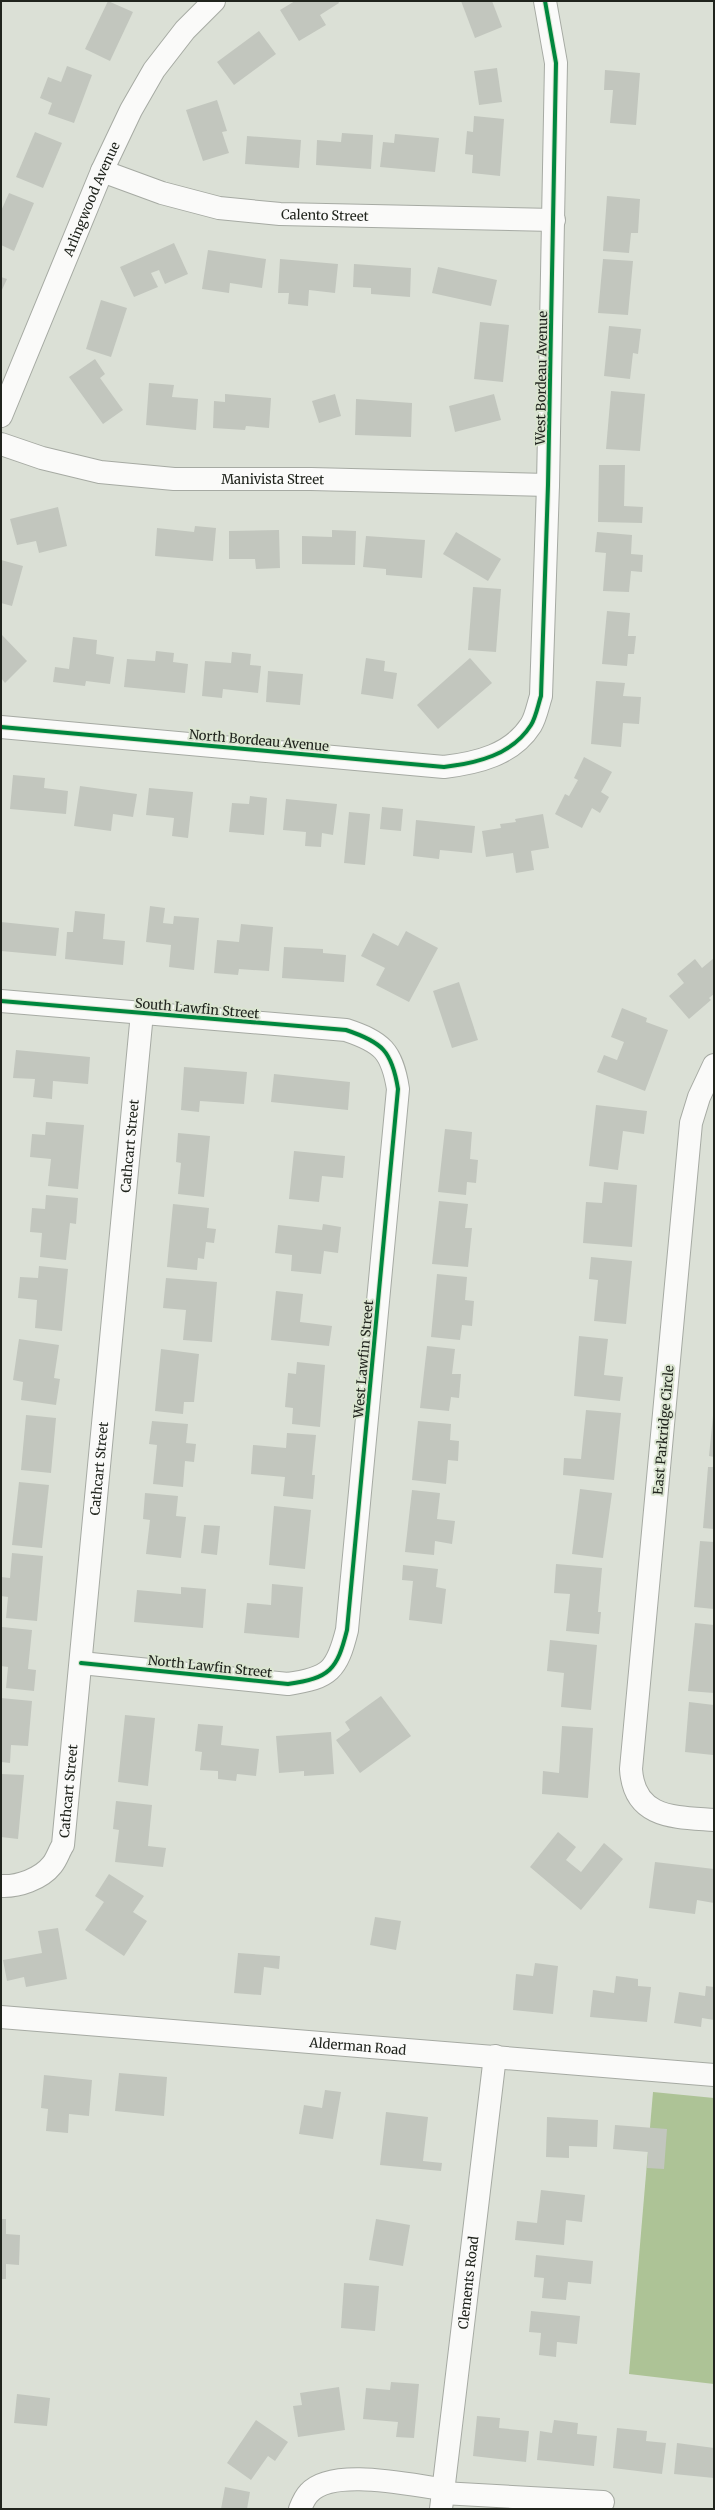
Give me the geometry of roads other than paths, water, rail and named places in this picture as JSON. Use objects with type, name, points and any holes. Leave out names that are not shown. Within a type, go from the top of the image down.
[{"type":"street","name":"Arlingwood Avenue","points":[[1,416],[102,171],[154,70],[185,30],[214,1]]},
{"type":"street","name":"West Bordeau Avenue","points":[[511,746],[531,725],[542,696],[554,220],[556,63],[545,1]]},
{"type":"street","name":"Calento Street","points":[[102,171],[162,193],[219,208],[280,214],[554,220]]},
{"type":"street","name":"Manivista Street","points":[[1,444],[42,458],[100,472],[174,479],[312,479],[548,485]]},
{"type":"street","name":"North Bordeau Avenue","points":[[1,728],[444,767],[474,762],[492,757],[511,746]]},
{"type":"street","name":"South Lawfin Street","points":[[1,1001],[346,1030],[369,1038],[385,1051]]},
{"type":"street","name":"Cathcart Street","points":[[1,1886],[8,1886],[34,1879],[52,1865],[63,1845],[142,1013]]},
{"type":"street","name":"West Lawfin Street","points":[[333,1668],[342,1649],[347,1630],[398,1089],[395,1067],[385,1051]]},
{"type":"street","name":"East Parkridge Circle","points":[[714,1065],[699,1096],[691,1123],[631,1768],[632,1783],[647,1807],[666,1816],[714,1820]]},
{"type":"street","name":"North Lawfin Street","points":[[81,1664],[288,1684],[314,1681],[333,1668]]},
{"type":"street","name":"Alderman Road","points":[[1,2017],[714,2075]]},
{"type":"street","name":"Clements Road","points":[[441,2497],[495,2056]]},
{"type":"street","points":[[304,2501],[325,2483],[349,2479],[441,2497],[603,2502]]}]
